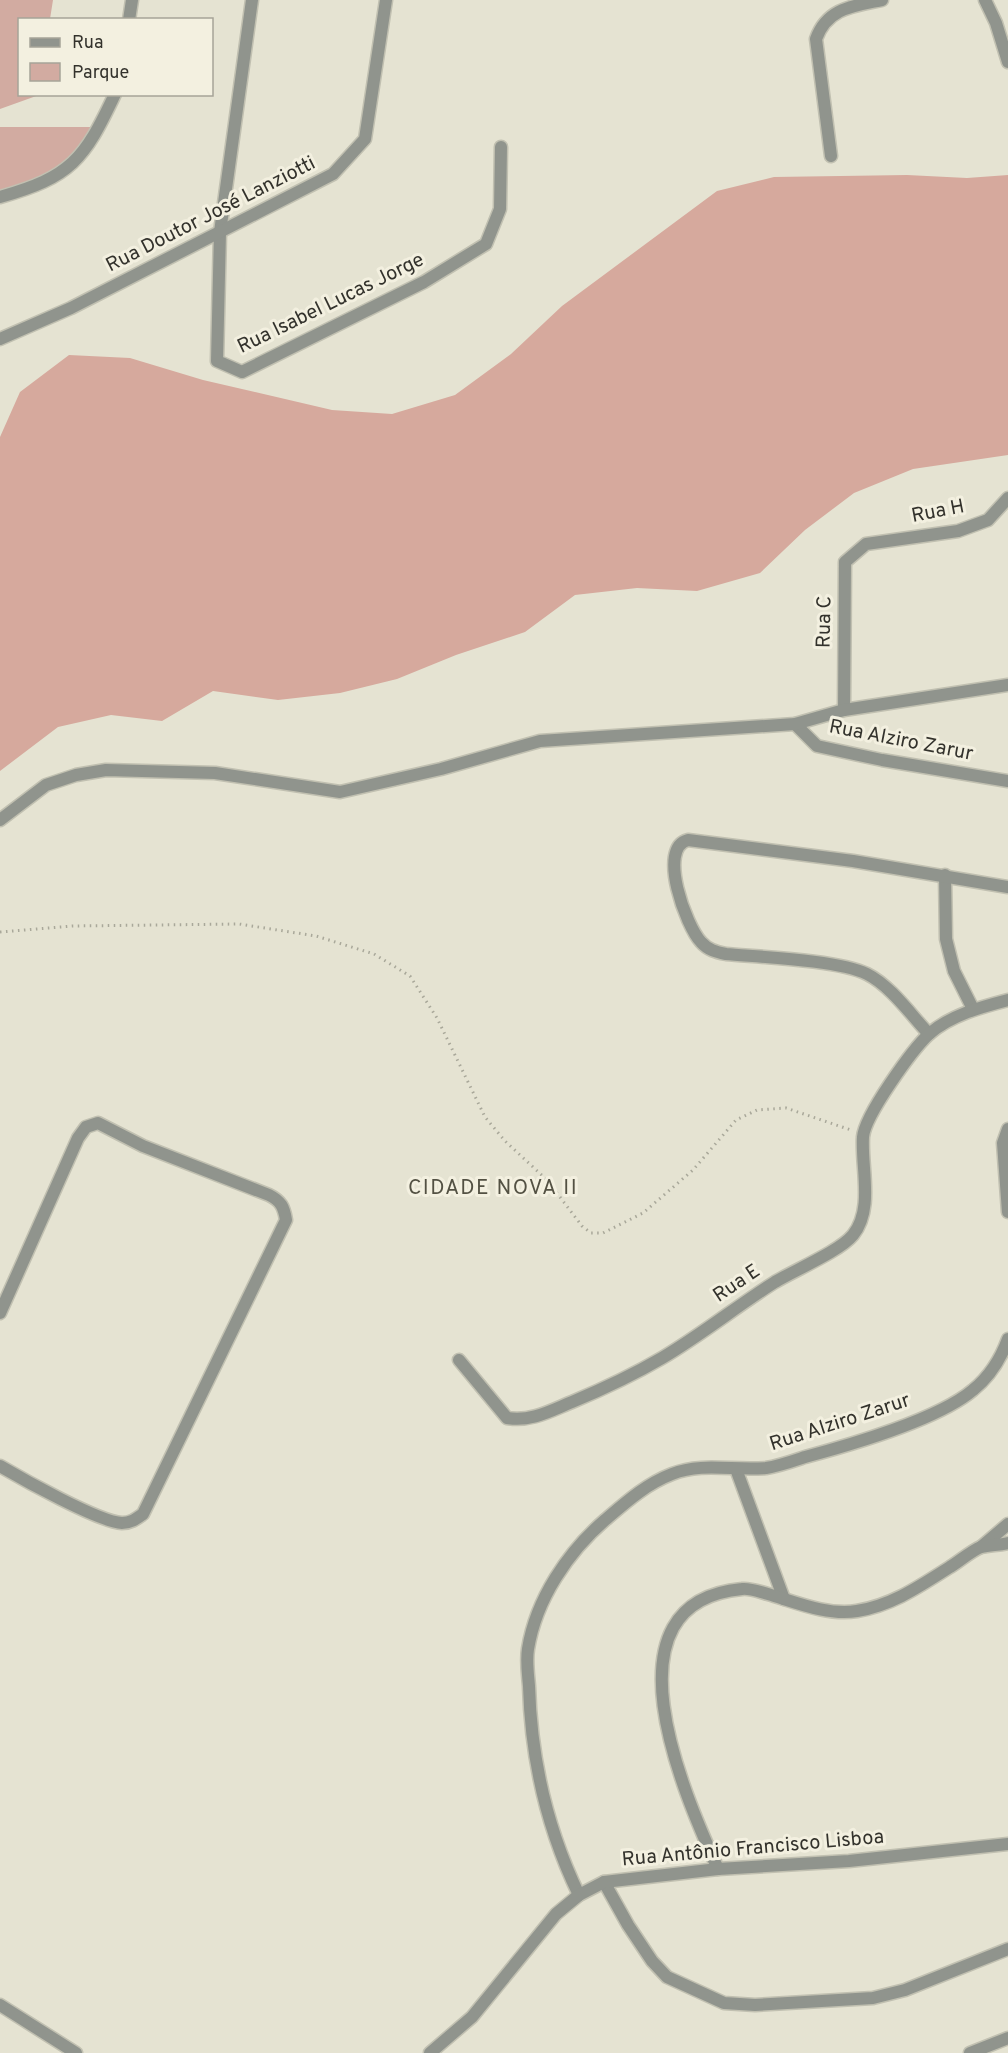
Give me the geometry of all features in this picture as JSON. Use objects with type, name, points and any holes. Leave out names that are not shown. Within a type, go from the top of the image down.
[{"type":"street","points":[[129,18],[132,0]]},
{"type":"street","points":[[220,232],[252,0]]},
{"type":"street","name":"Rua Doutor José Lanziotti","points":[[0,339],[71,308],[333,174],[365,139],[386,0]]},
{"type":"street","points":[[831,156],[816,39],[822,22],[846,8],[882,0]]},
{"type":"street","points":[[985,0],[996,23],[1008,62]]},
{"type":"street","points":[[0,197],[33,188],[65,171],[94,140],[114,96]]},
{"type":"street","name":"Rua Isabel Lucas Jorge","points":[[220,232],[217,361],[242,372],[424,282],[486,244],[500,209],[501,147]]},
{"type":"street","name":"Rua H","points":[[866,544],[958,531],[988,520],[1008,498]]},
{"type":"street","name":"Rua C","points":[[844,710],[845,562],[866,544]]},
{"type":"street","points":[[0,820],[46,785],[76,775],[106,770],[215,773],[340,792],[441,769],[540,741],[795,724],[844,710],[1008,685]]},
{"type":"street","name":"Rua Alziro Zarur","points":[[795,724],[817,746],[882,760],[1008,781]]},
{"type":"street","points":[[1008,887],[945,875],[688,840],[681,842],[674,850],[672,865],[690,928],[702,944],[712,950],[726,954],[824,964],[865,973],[877,980],[930,1034],[973,1009],[1008,1000]]},
{"type":"street","points":[[945,875],[946,939],[954,971],[973,1009]]},
{"type":"street","name":"Rua E","points":[[459,1359],[507,1418],[519,1420],[536,1418],[606,1388],[663,1358],[775,1282],[852,1236],[861,1223],[865,1196],[863,1135],[879,1100],[930,1034]]},
{"type":"street","points":[[0,1313],[78,1138],[87,1127],[98,1123],[153,1150],[269,1195],[279,1200],[285,1209],[286,1220],[143,1514],[132,1521],[120,1523],[71,1503],[0,1466]]},
{"type":"street","points":[[1008,1129],[1003,1143],[1008,1212]]},
{"type":"street","name":"Rua Alziro Zarur","points":[[579,1895],[566,1868],[542,1799],[530,1714],[528,1650],[544,1600],[560,1570],[586,1536],[637,1492],[672,1474],[702,1467],[768,1468],[846,1446],[952,1405],[973,1390],[990,1373],[1008,1339]]},
{"type":"street","points":[[736,1469],[784,1599]]},
{"type":"street","points":[[718,1869],[690,1808],[672,1744],[660,1689],[663,1652],[674,1627],[691,1606],[715,1592],[745,1588],[825,1610],[844,1611],[886,1605],[980,1548],[1008,1524]]},
{"type":"street","points":[[980,1548],[1008,1544]]},
{"type":"street","name":"Rua Antônio Francisco Lisboa","points":[[430,2053],[472,2017],[537,1935],[579,1895],[604,1882],[718,1869],[849,1861],[1008,1844]]},
{"type":"street","points":[[604,1882],[628,1925],[652,1961],[666,1977],[724,2003],[755,2006],[873,1998],[905,1990],[1008,1949]]},
{"type":"street","points":[[0,2005],[76,2053]]},
{"type":"street","points":[[970,2053],[1008,2038]]},
{"type":"path","points":[[0,932],[73,926],[239,924],[316,936],[374,954],[410,976],[437,1018],[485,1117],[505,1141],[547,1180],[582,1226],[591,1233],[603,1233],[643,1213],[693,1170],[736,1120],[757,1110],[786,1108],[863,1135]]},
{"type":"green space","points":[[0,0],[53,0],[50,18],[18,18],[18,96],[36,96],[0,109]]},
{"type":"green space","points":[[0,127],[93,127],[64,165],[29,183],[0,192]]},
{"type":"shaded area","points":[[907,175],[967,178],[1008,175],[1008,455],[913,469],[854,493],[805,530],[760,573],[697,591],[637,588],[575,595],[525,632],[456,655],[397,679],[340,693],[278,700],[213,691],[162,721],[111,715],[58,727],[0,771],[0,437],[20,392],[69,355],[130,358],[203,380],[332,410],[392,414],[455,395],[511,354],[562,306],[717,191],[774,177]]},
{"type":"district","name":"CIDADE NOVA II","points":[[493,1188]]}]
